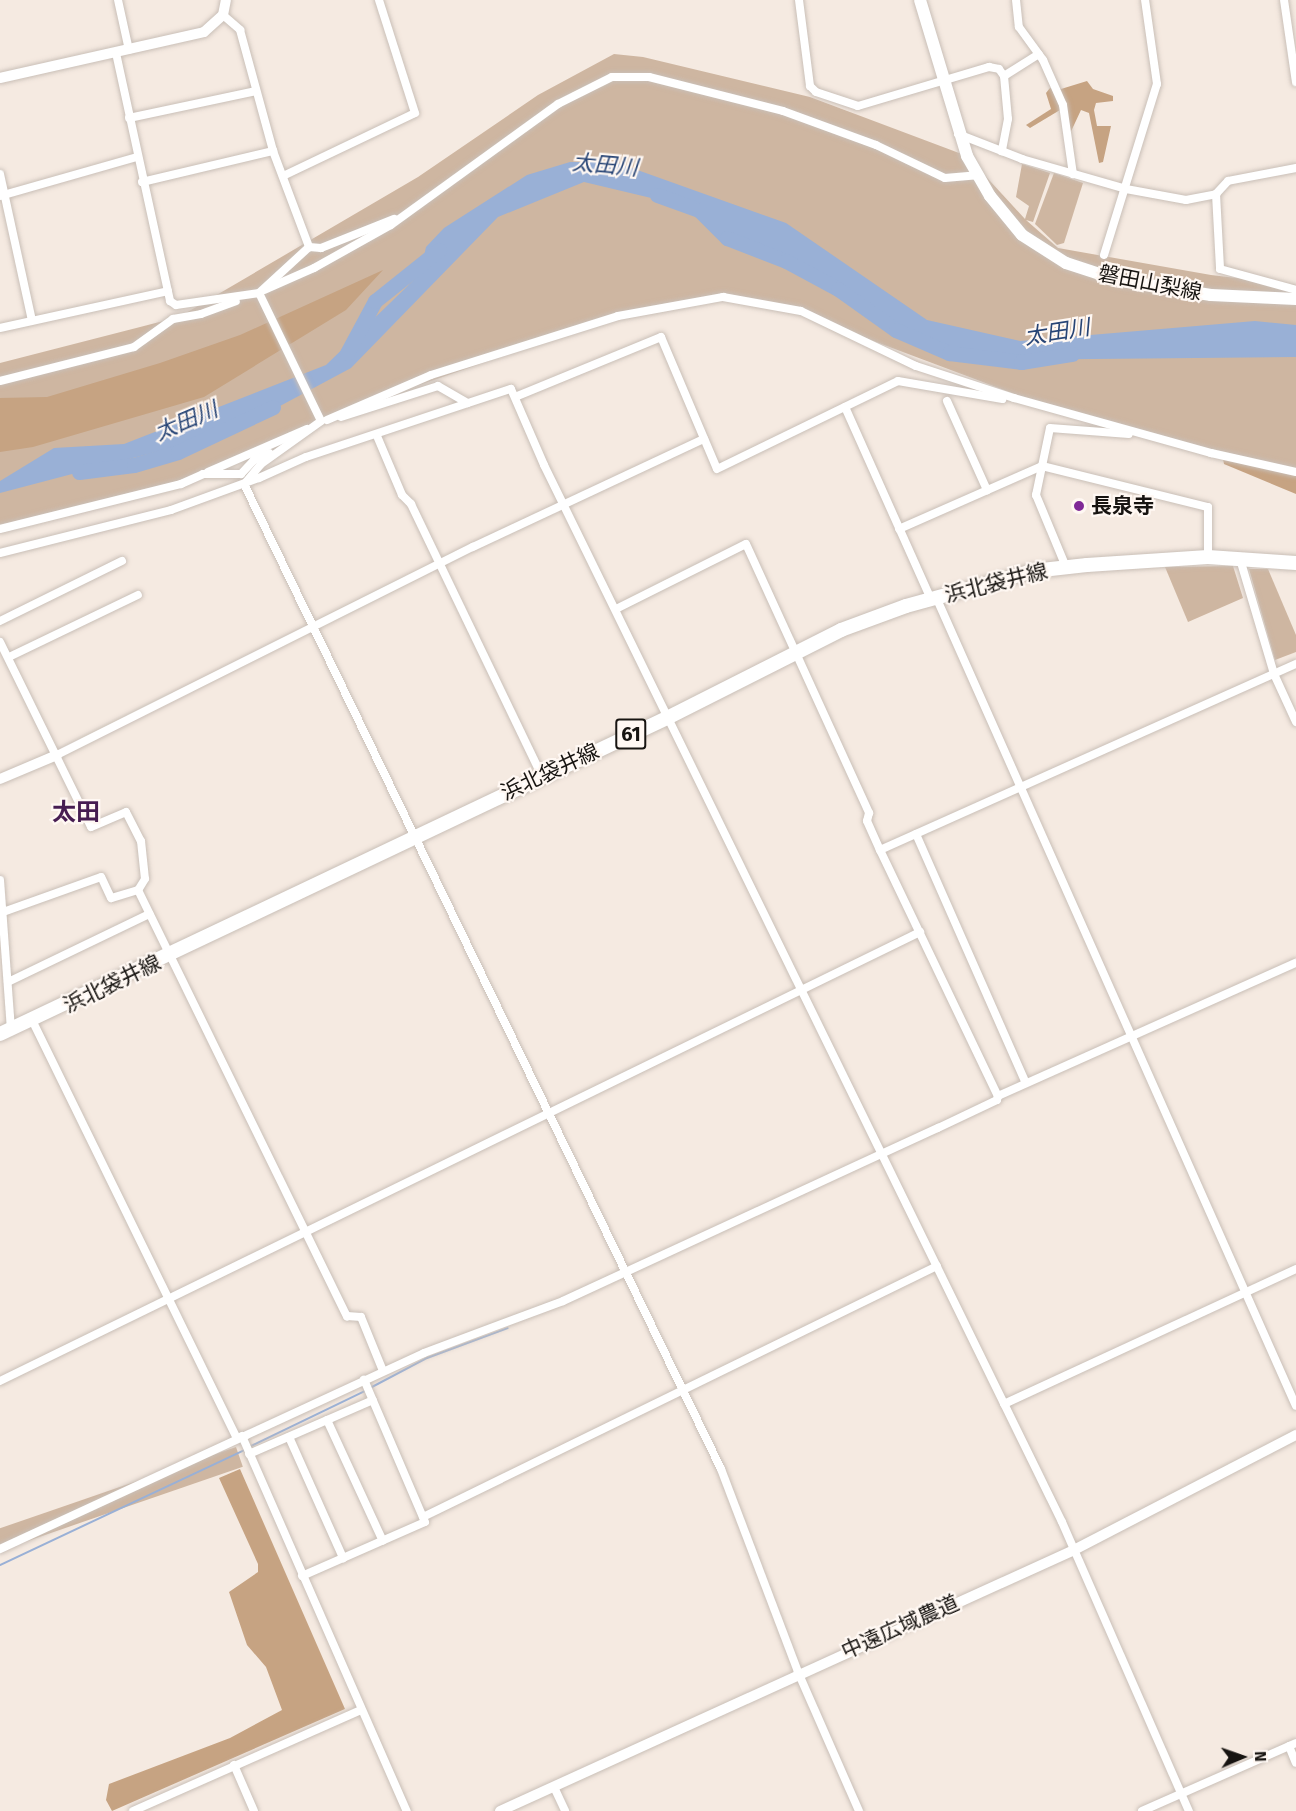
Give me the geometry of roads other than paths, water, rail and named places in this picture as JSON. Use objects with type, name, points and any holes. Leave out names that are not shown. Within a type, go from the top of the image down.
[{"type":"main road","name":"磐田山梨線","points":[[920,0],[958,134],[977,175],[1022,235],[1044,251],[1089,272],[1211,295],[1296,299]]},
{"type":"main road","name":"浜北袋井線","points":[[5,1033],[33,1022],[416,836],[669,717],[841,630],[933,598],[1033,571],[1208,557],[1296,563]]},
{"type":"street","points":[[118,0],[129,50]]},
{"type":"street","points":[[0,78],[116,54],[204,32],[223,15],[226,0]]},
{"type":"street","points":[[283,176],[415,113],[379,0]]},
{"type":"street","points":[[799,0],[810,86],[816,92],[858,106],[989,67],[999,69],[1004,76],[1008,119],[1002,151]]},
{"type":"street","points":[[1016,0],[1018,27],[1039,54],[1063,105],[1073,174]]},
{"type":"street","points":[[1104,255],[1157,84],[1146,0]]},
{"type":"street","points":[[1284,0],[1296,82]]},
{"type":"street","points":[[223,15],[240,30],[273,151],[309,247]]},
{"type":"street","points":[[116,54],[142,182],[170,301],[177,305],[239,299],[262,294],[323,264],[400,218],[558,104],[612,77],[632,75],[811,120],[945,178],[977,175]]},
{"type":"street","points":[[1004,76],[1039,54]]},
{"type":"street","points":[[129,118],[256,91]]},
{"type":"street","points":[[958,134],[1073,174],[1126,189],[1186,200],[1215,194],[1228,181],[1296,168]]},
{"type":"street","points":[[142,182],[273,151]]},
{"type":"street","points":[[2,195],[137,157]]},
{"type":"street","points":[[0,174],[2,195],[32,321]]},
{"type":"street","points":[[1215,194],[1220,269],[1296,290]]},
{"type":"street","points":[[262,294],[309,247],[321,248],[400,218]]},
{"type":"street","points":[[0,328],[168,291]]},
{"type":"street","points":[[262,294],[320,421]]},
{"type":"street","points":[[0,529],[181,484],[320,421],[431,375],[618,316],[723,297],[801,311],[916,366],[1014,399],[1147,436],[1296,472]]},
{"type":"street","points":[[0,381],[134,347],[173,319],[201,314],[239,299]]},
{"type":"street","points":[[514,397],[661,337],[717,469],[898,381],[1014,399]]},
{"type":"street","points":[[244,484],[261,464],[320,421],[438,386],[468,403]]},
{"type":"street","points":[[0,554],[171,510],[244,484],[306,457],[377,436],[511,389],[615,609],[882,1152],[1074,1550],[1189,1811]]},
{"type":"street","points":[[947,401],[987,490]]},
{"type":"street","points":[[846,407],[899,529],[1021,787],[1296,1406]]},
{"type":"street","points":[[1066,567],[1036,495],[1050,428],[1147,436]]},
{"type":"street","points":[[377,436],[437,566],[542,776]]},
{"type":"street","points":[[0,779],[57,756],[437,566],[704,439]]},
{"type":"street","points":[[203,474],[241,474],[254,460],[291,444]]},
{"type":"street","points":[[899,529],[1042,466],[1208,507],[1208,557]]},
{"type":"street","points":[[244,484],[551,1112],[721,1469],[798,1672],[859,1811]]},
{"type":"street","points":[[615,609],[746,544],[869,813],[867,821],[880,850],[998,1096]]},
{"type":"street","points":[[1240,559],[1274,674],[1296,722]]},
{"type":"street","points":[[0,621],[122,561]]},
{"type":"street","points":[[9,657],[138,595]]},
{"type":"street","points":[[0,642],[91,826],[126,812],[141,841],[145,879],[138,890],[111,898],[101,876],[3,912]]},
{"type":"street","points":[[880,850],[1296,664]]},
{"type":"street","points":[[916,834],[1026,1083]]},
{"type":"street","points":[[1,883],[4,968],[8,982],[5,1033]]},
{"type":"street","points":[[138,890],[347,1316],[361,1317],[383,1371]]},
{"type":"street","points":[[8,982],[149,914]]},
{"type":"street","points":[[0,1381],[920,932]]},
{"type":"street","points":[[0,1549],[157,1480],[239,1438],[383,1371],[474,1332],[563,1301],[997,1100],[998,1096],[1026,1083],[1296,963]]},
{"type":"street","points":[[33,1022],[167,1299],[249,1454],[407,1811]]},
{"type":"street","points":[[423,1517],[937,1266]]},
{"type":"street","points":[[1004,1404],[1296,1269]]},
{"type":"street","points":[[302,1576],[425,1522],[364,1380]]},
{"type":"street","points":[[249,1454],[373,1400]]},
{"type":"street","points":[[327,1420],[382,1541]]},
{"type":"street","name":"中遠広域農道","points":[[500,1811],[798,1672],[1074,1550],[1296,1435]]},
{"type":"street","points":[[289,1437],[344,1558]]},
{"type":"street","points":[[133,1811],[361,1710]]},
{"type":"street","points":[[1142,1811],[1292,1745],[1296,1763]]},
{"type":"street","points":[[234,1765],[254,1811]]},
{"type":"street","points":[[554,1787],[565,1811]]},
{"type":"water","points":[[570,162],[615,162],[786,223],[927,320],[1020,341],[1255,321],[1296,325],[1296,357],[994,360],[949,353],[896,330],[838,289],[786,261],[738,243],[689,207],[584,182],[498,217],[351,368],[280,406],[171,448],[0,493],[0,481],[54,448],[124,444],[326,365],[420,274],[426,247],[444,228],[527,175]]},
{"type":"waterway","name":"太田川","points":[[657,195],[699,210],[727,238],[786,261],[838,289],[896,330],[949,353],[1021,362],[1072,354]]},
{"type":"waterway","name":"太田川","points":[[347,353],[375,301],[439,250]]},
{"type":"waterway","name":"太田川","points":[[79,472],[134,465],[178,452],[273,407]]},
{"type":"waterway","points":[[370,1388],[427,1358],[508,1328]]},
{"type":"waterway","points":[[249,1447],[365,1391]]},
{"type":"waterway","points":[[0,1565],[244,1450]]},
{"type":"place","name":"長泉寺","points":[[1079,506]]},
{"type":"district","name":"太田","points":[[76,813]]}]
